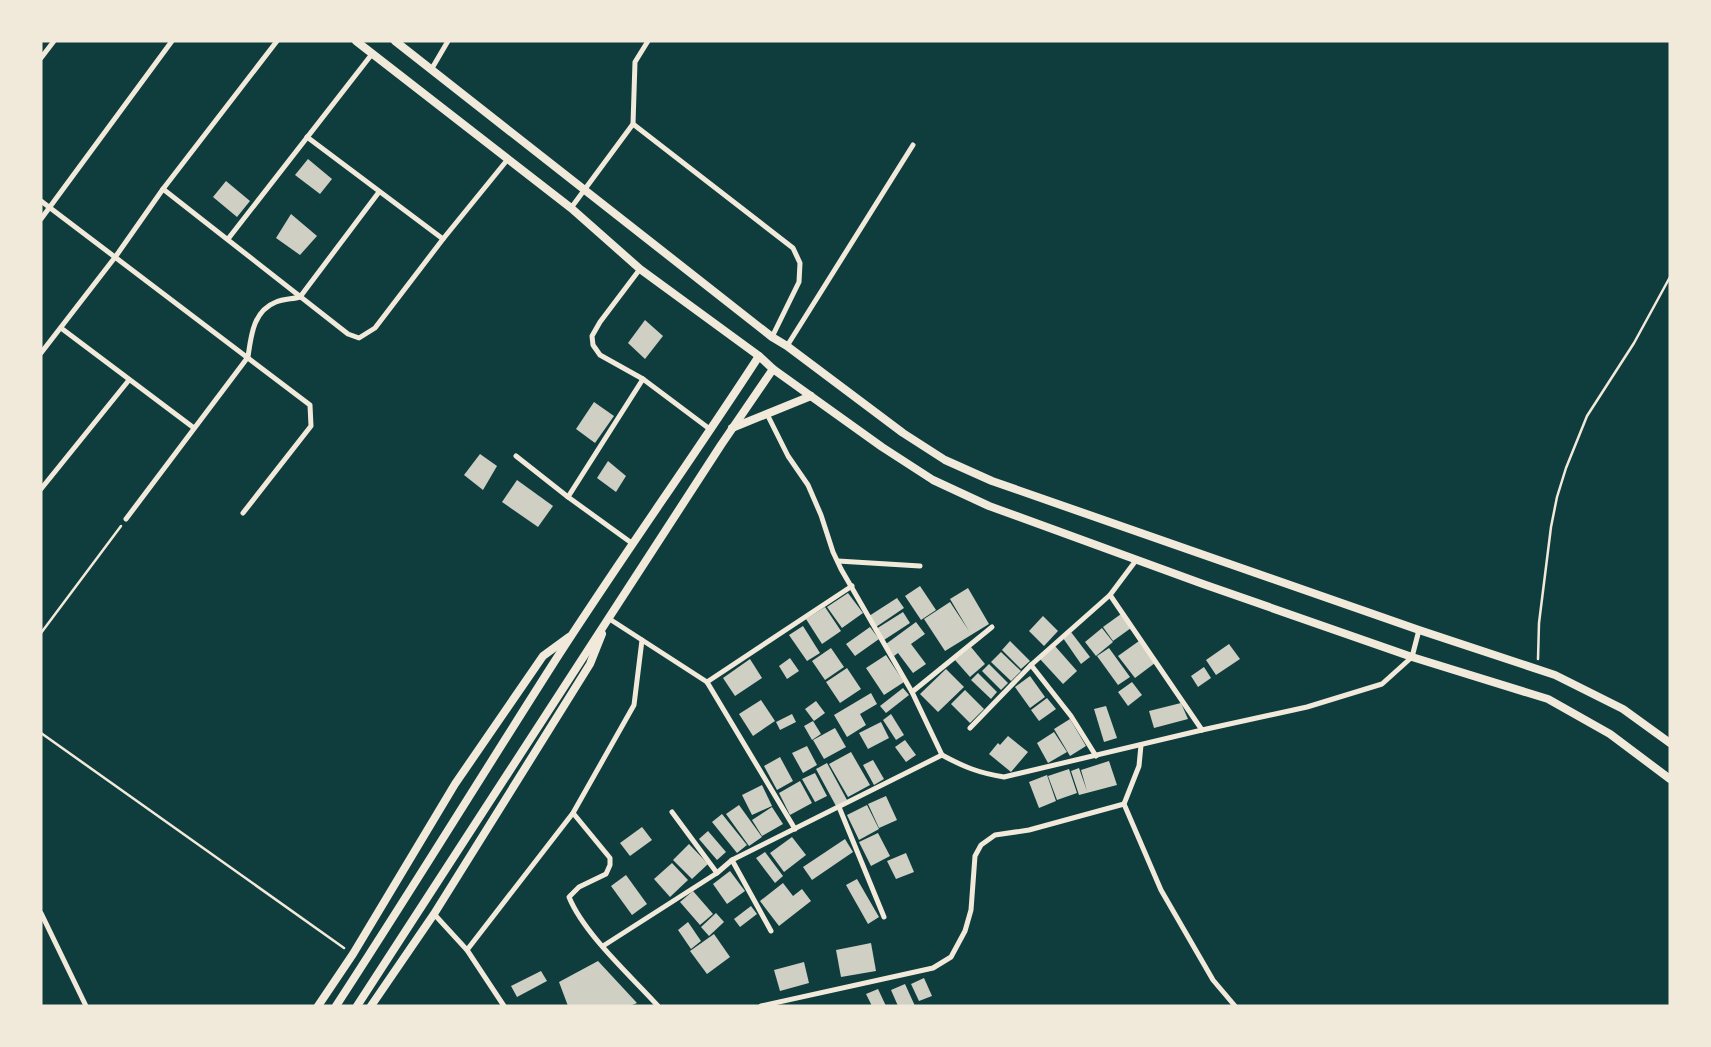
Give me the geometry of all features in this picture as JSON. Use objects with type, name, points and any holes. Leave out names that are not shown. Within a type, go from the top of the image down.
[{"type":"street","points":[[41,58],[54,41]]},
{"type":"street","points":[[41,219],[172,41]]},
{"type":"street","points":[[41,353],[116,256],[163,189],[277,41]]},
{"type":"street","points":[[356,41],[571,208],[640,269],[811,396],[882,447],[933,480],[989,506],[1412,657],[1548,699],[1610,734],[1670,779]]},
{"type":"street","points":[[395,41],[772,337],[787,346],[903,433],[945,460],[992,481],[1419,630],[1555,675],[1623,709],[1670,743]]},
{"type":"street","points":[[431,70],[448,41]]},
{"type":"street","points":[[571,208],[633,124],[634,62],[648,41]]},
{"type":"street","points":[[228,239],[372,54]]},
{"type":"street","points":[[633,124],[793,248],[800,263],[799,282],[772,337]]},
{"type":"street","points":[[307,136],[443,239]]},
{"type":"street","points":[[787,346],[913,145]]},
{"type":"street","points":[[163,189],[300,298],[348,334],[359,338],[375,328],[443,239],[508,159]]},
{"type":"street","points":[[126,519],[248,357],[253,328],[261,312],[276,302],[300,298],[379,192]]},
{"type":"street","points":[[41,201],[310,405],[311,426],[243,513]]},
{"type":"street","points":[[640,269],[600,322],[592,336],[593,346],[600,354],[643,379],[711,430]]},
{"type":"street","points":[[61,328],[194,428]]},
{"type":"street","points":[[336,1006],[552,666],[759,356]]},
{"type":"street","points":[[357,1006],[732,428],[774,369]]},
{"type":"street","points":[[568,497],[643,379]]},
{"type":"street","points":[[41,489],[129,380]]},
{"type":"street","points":[[732,428],[811,396]]},
{"type":"street","points":[[767,414],[788,456],[808,484],[821,515],[833,552],[912,692],[942,755],[965,768],[1004,777],[1307,707],[1382,684],[1412,657],[1419,630]]},
{"type":"street","points":[[516,456],[568,497],[634,544]]},
{"type":"street","points":[[970,728],[1031,665],[1110,595],[1137,559]]},
{"type":"street","points":[[838,561],[920,566]]},
{"type":"street","points":[[707,682],[852,586]]},
{"type":"street","points":[[1110,595],[1202,730]]},
{"type":"street","points":[[608,618],[707,682],[795,829]]},
{"type":"street","points":[[371,1006],[434,914],[590,664],[608,618]]},
{"type":"street","points":[[912,692],[992,627]]},
{"type":"street","points":[[318,1006],[353,954],[455,784],[543,656],[574,633]]},
{"type":"street","points":[[467,950],[573,813],[634,706],[642,640]]},
{"type":"street","points":[[1031,665],[1070,716],[1096,756]]},
{"type":"street","points":[[1141,745],[1139,766],[1124,804],[1161,890],[1213,980],[1234,1006]]},
{"type":"street","points":[[603,946],[717,873],[732,860],[942,755]]},
{"type":"street","points":[[761,1006],[933,968],[950,958],[965,931],[972,910],[975,856],[982,845],[995,835],[1029,830],[1124,804]]},
{"type":"street","points":[[839,807],[884,917]]},
{"type":"street","points":[[672,812],[717,873]]},
{"type":"street","points":[[573,813],[610,858],[610,865],[606,874],[579,886],[570,897],[574,910],[582,922],[658,1006]]},
{"type":"street","points":[[732,860],[770,931]]},
{"type":"street","points":[[41,912],[86,1006]]},
{"type":"street","points":[[434,914],[467,950],[504,1006]]},
{"type":"path","points":[[1538,652],[1539,623],[1551,527],[1557,497],[1566,468],[1587,416],[1634,343],[1670,277]]},
{"type":"path","points":[[41,632],[126,519]]},
{"type":"path","points":[[41,733],[353,954]]},
{"type":"building","points":[[308,159],[332,179],[320,194],[295,175]]},
{"type":"building","points":[[226,181],[250,201],[237,217],[213,197]]},
{"type":"building","points":[[291,214],[317,236],[300,255],[276,238]]},
{"type":"building","points":[[645,320],[663,336],[645,359],[628,343]]},
{"type":"building","points":[[594,402],[614,416],[595,443],[576,429]]},
{"type":"building","points":[[480,454],[497,466],[483,490],[464,475]]},
{"type":"building","points":[[608,461],[626,476],[616,492],[597,478]]},
{"type":"building","points":[[517,480],[553,506],[538,527],[502,502]]},
{"type":"building","points":[[920,586],[936,610],[921,620],[905,596]]},
{"type":"building","points":[[968,588],[989,624],[945,651],[924,619],[950,602],[969,631],[950,599]]},
{"type":"building","points":[[848,593],[863,613],[842,628],[827,607]]},
{"type":"building","points":[[897,598],[904,608],[876,627],[869,616]]},
{"type":"building","points":[[825,607],[841,631],[822,644],[806,619]]},
{"type":"building","points":[[903,612],[910,623],[884,640],[876,629]]},
{"type":"building","points":[[1121,614],[1131,628],[1113,641],[1103,627]]},
{"type":"building","points":[[1043,616],[1058,631],[1044,646],[1029,631]]},
{"type":"building","points":[[916,622],[925,634],[911,644],[926,664],[913,673],[898,653],[894,656],[886,644]]},
{"type":"building","points":[[803,626],[820,653],[807,661],[789,635]]},
{"type":"building","points":[[870,627],[879,639],[855,656],[846,644]]},
{"type":"building","points":[[1102,628],[1113,642],[1096,656],[1085,642]]},
{"type":"building","points":[[1071,632],[1090,657],[1081,664],[1063,638]]},
{"type":"building","points":[[1010,641],[1030,661],[1021,669],[1002,650]]},
{"type":"building","points":[[1139,641],[1155,663],[1135,678],[1118,656]]},
{"type":"building","points":[[1229,644],[1240,659],[1216,675],[1206,660]]},
{"type":"building","points":[[1055,646],[1077,671],[1063,684],[1040,659]]},
{"type":"building","points":[[971,647],[985,664],[970,677],[955,660]]},
{"type":"building","points":[[831,648],[844,667],[825,680],[812,661]]},
{"type":"building","points":[[1109,648],[1130,677],[1118,685],[1097,656]]},
{"type":"building","points":[[1001,652],[1021,671],[1011,681],[991,662]]},
{"type":"building","points":[[886,655],[904,682],[884,695],[866,668]]},
{"type":"building","points":[[790,658],[799,671],[787,679],[779,666]]},
{"type":"building","points":[[750,659],[762,678],[735,696],[723,678]]},
{"type":"building","points":[[989,664],[1008,683],[1001,690],[982,671]]},
{"type":"building","points":[[1204,667],[1211,678],[1198,687],[1191,676]]},
{"type":"building","points":[[847,668],[861,689],[840,703],[826,682]]},
{"type":"building","points":[[946,669],[964,687],[938,712],[920,694]]},
{"type":"building","points":[[978,673],[997,692],[991,699],[971,680]]},
{"type":"building","points":[[1030,676],[1045,697],[1030,708],[1015,687]]},
{"type":"building","points":[[1132,682],[1142,695],[1128,706],[1118,692]]},
{"type":"building","points":[[903,688],[909,695],[886,713],[880,706]]},
{"type":"building","points":[[965,690],[984,709],[970,723],[951,704]]},
{"type":"building","points":[[871,693],[877,704],[860,714],[866,725],[847,737],[834,715]]},
{"type":"building","points":[[1047,698],[1056,709],[1039,721],[1031,710]]},
{"type":"building","points":[[761,700],[775,721],[753,736],[739,714]]},
{"type":"building","points":[[816,701],[825,713],[814,721],[805,709]]},
{"type":"building","points":[[1181,703],[1188,719],[1154,728],[1149,711]]},
{"type":"building","points":[[1106,706],[1117,738],[1104,742],[1094,709]]},
{"type":"building","points":[[792,714],[796,722],[780,730],[776,722]]},
{"type":"building","points":[[891,714],[904,735],[896,740],[883,720]]},
{"type":"building","points":[[1070,719],[1086,746],[1070,756],[1054,729]]},
{"type":"building","points":[[813,721],[821,734],[812,740],[804,726]]},
{"type":"building","points":[[881,722],[889,738],[868,749],[859,733]]},
{"type":"building","points":[[835,728],[846,747],[824,759],[813,740]]},
{"type":"building","points":[[1054,732],[1067,752],[1048,763],[1037,743]]},
{"type":"building","points":[[1008,736],[1028,752],[1011,772],[989,754],[998,743],[1000,745]]},
{"type":"building","points":[[905,740],[916,755],[906,762],[895,747]]},
{"type":"building","points":[[807,746],[817,765],[803,773],[792,753]]},
{"type":"building","points":[[851,752],[870,785],[848,797],[829,764]]},
{"type":"building","points":[[780,757],[793,781],[777,790],[764,766]]},
{"type":"building","points":[[873,760],[884,779],[874,785],[863,765]]},
{"type":"building","points":[[1109,761],[1117,785],[1079,795],[1071,771],[1079,768],[1087,791],[1081,770]]},
{"type":"building","points":[[827,763],[847,800],[836,806],[816,769]]},
{"type":"building","points":[[1069,769],[1077,793],[1057,800],[1048,776]]},
{"type":"building","points":[[815,773],[827,796],[815,802],[802,779]]},
{"type":"building","points":[[1047,775],[1056,801],[1039,808],[1029,782]]},
{"type":"building","points":[[800,781],[812,803],[790,815],[779,793]]},
{"type":"building","points":[[762,785],[772,806],[752,815],[742,795]]},
{"type":"building","points":[[886,796],[897,820],[879,828],[868,804]]},
{"type":"building","points":[[739,805],[762,837],[749,846],[726,814]]},
{"type":"building","points":[[867,805],[879,829],[859,840],[847,815]]},
{"type":"building","points":[[772,807],[783,824],[762,836],[752,820]]},
{"type":"building","points":[[722,814],[747,845],[737,853],[712,822]]},
{"type":"building","points":[[642,827],[652,840],[630,856],[620,843]]},
{"type":"building","points":[[708,831],[726,852],[717,860],[699,839]]},
{"type":"building","points":[[878,833],[890,856],[871,866],[859,842]]},
{"type":"building","points":[[792,837],[806,855],[784,872],[770,853]]},
{"type":"building","points":[[845,839],[853,852],[812,880],[803,867]]},
{"type":"building","points":[[689,844],[708,864],[692,879],[673,860]]},
{"type":"building","points":[[765,852],[783,876],[775,883],[756,858]]},
{"type":"building","points":[[906,853],[914,872],[896,879],[887,861]]},
{"type":"building","points":[[672,863],[688,880],[670,897],[654,879]]},
{"type":"building","points":[[730,871],[745,891],[727,904],[713,884]]},
{"type":"building","points":[[626,875],[647,904],[632,915],[611,886]]},
{"type":"building","points":[[857,879],[879,917],[868,924],[846,885]]},
{"type":"building","points":[[783,883],[793,896],[802,889],[811,901],[779,926],[760,901]]},
{"type":"building","points":[[693,891],[713,914],[700,925],[680,902]]},
{"type":"building","points":[[751,906],[757,914],[740,927],[734,919]]},
{"type":"building","points":[[716,913],[724,922],[709,936],[701,927]]},
{"type":"building","points":[[688,922],[701,941],[691,949],[678,930]]},
{"type":"building","points":[[714,934],[730,957],[707,974],[690,951]]},
{"type":"building","points":[[871,943],[876,971],[841,977],[836,950]]},
{"type":"building","points":[[598,961],[637,1003],[630,1006],[568,1006],[559,982]]},
{"type":"building","points":[[804,962],[809,983],[780,991],[774,970]]},
{"type":"building","points":[[541,971],[547,981],[517,997],[511,986]]},
{"type":"building","points":[[924,978],[932,996],[919,1001],[911,984]]},
{"type":"building","points":[[905,984],[915,1006],[898,1006],[891,990]]},
{"type":"building","points":[[878,989],[886,1006],[872,1006],[866,994]]}]
